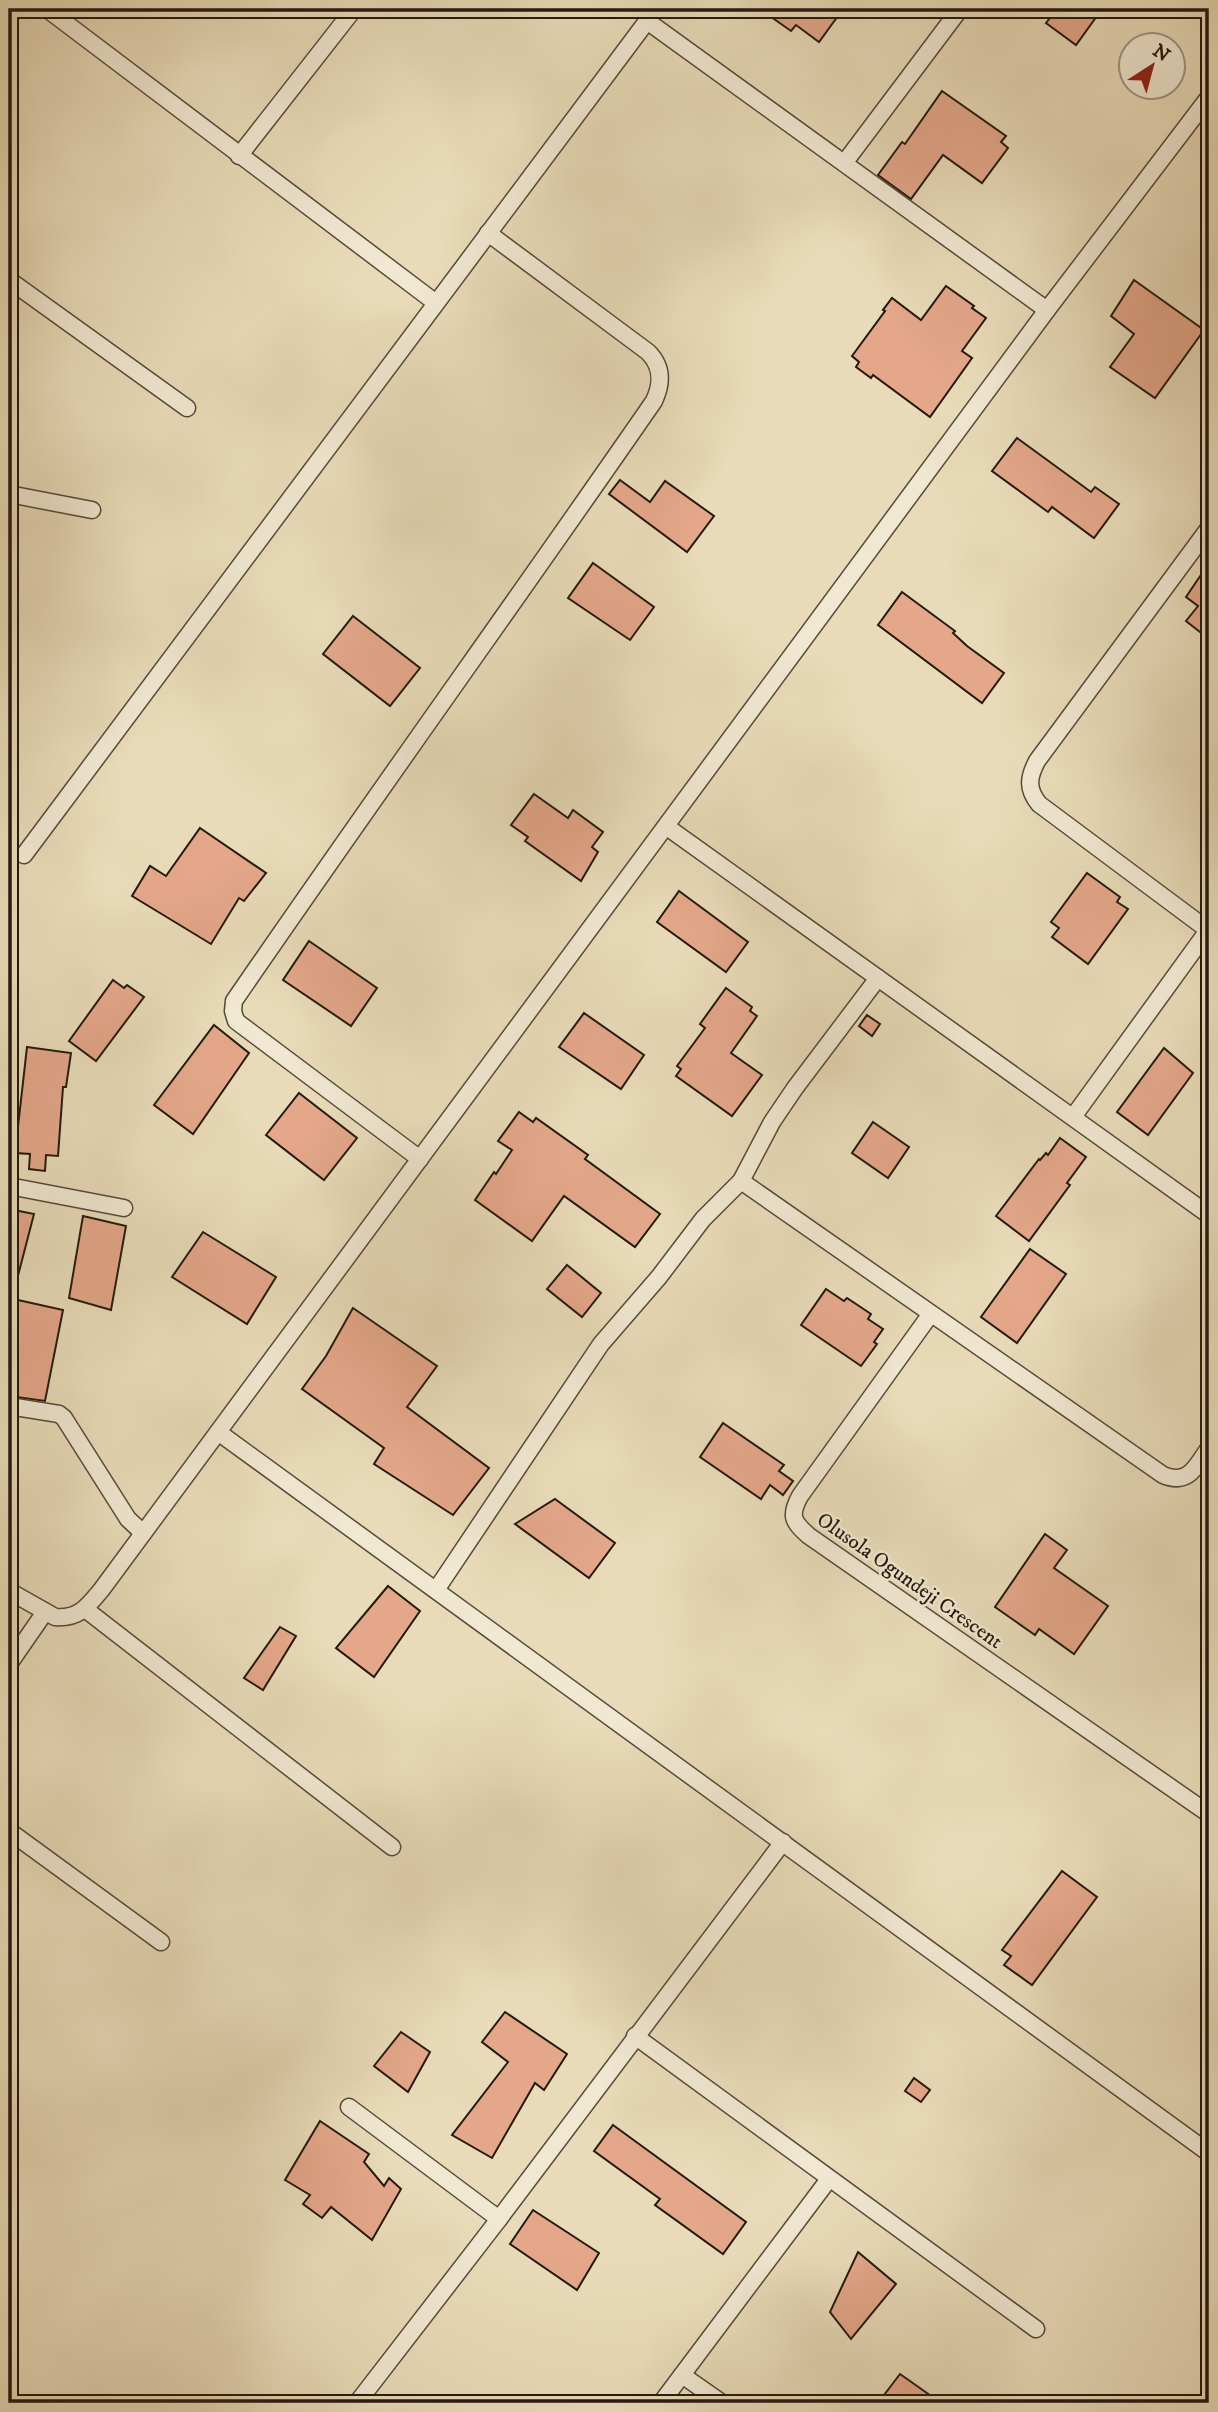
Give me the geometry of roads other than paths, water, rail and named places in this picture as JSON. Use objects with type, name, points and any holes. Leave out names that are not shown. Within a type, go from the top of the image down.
[{"type":"street","points":[[239,156],[354,9]]},
{"type":"street","points":[[845,162],[960,9]]},
{"type":"street","points":[[56,11],[239,156],[436,303]]},
{"type":"street","points":[[24,855],[651,15],[1047,310]]},
{"type":"street","points":[[9,1591],[55,1617],[79,1614],[85,1609],[667,827],[1047,310],[1209,97]]},
{"type":"street","points":[[420,1159],[236,1021],[233,1011],[234,1000],[513,605],[654,401],[658,391],[661,379],[653,357],[488,233]]},
{"type":"street","points":[[9,280],[187,408]]},
{"type":"street","points":[[9,494],[92,510]]},
{"type":"street","points":[[1073,1117],[1209,929],[1039,804],[1032,794],[1029,781],[1037,761],[1209,528]]},
{"type":"street","points":[[667,827],[1209,1214]]},
{"type":"street","points":[[436,1590],[601,1344],[659,1277],[703,1219],[741,1181],[780,1110],[878,978]]},
{"type":"street","points":[[741,1181],[1163,1475],[1173,1480],[1183,1479],[1191,1473],[1209,1448]]},
{"type":"street","points":[[9,1186],[124,1208]]},
{"type":"street","name":"Olusola Ogundeji Crescent","points":[[930,1315],[800,1496],[793,1515],[796,1524],[809,1536],[1209,1814]]},
{"type":"street","points":[[9,1406],[64,1418],[128,1520],[144,1533]]},
{"type":"street","points":[[218,1432],[1209,2153]]},
{"type":"street","points":[[85,1609],[392,1847]]},
{"type":"street","points":[[9,1664],[46,1612]]},
{"type":"street","points":[[9,1831],[161,1942]]},
{"type":"street","points":[[357,2403],[783,1842]]},
{"type":"street","points":[[635,2036],[1036,2329]]},
{"type":"street","points":[[349,2107],[499,2219]]},
{"type":"street","points":[[661,2403],[829,2179]]},
{"type":"street","points":[[682,2375],[722,2403]]}]
